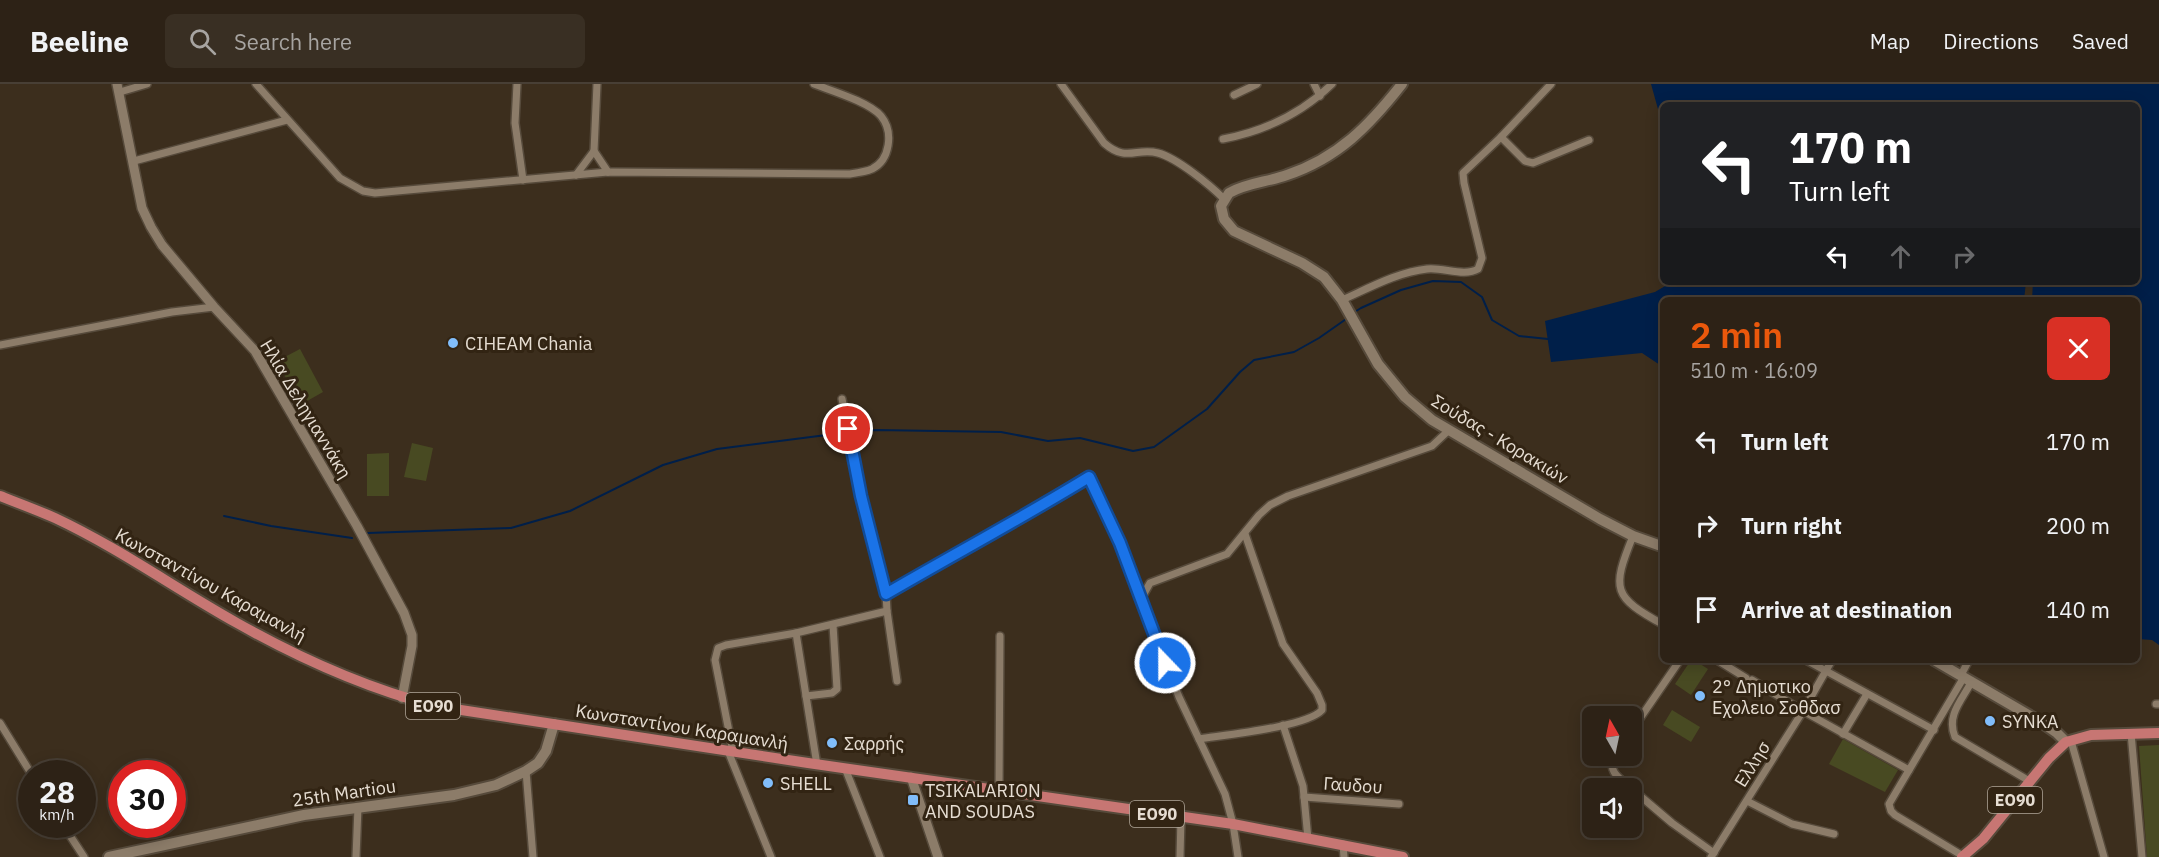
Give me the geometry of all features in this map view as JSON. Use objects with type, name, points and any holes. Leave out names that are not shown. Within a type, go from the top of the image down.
[{"type":"main road","points":[[1344,303],[1324,277],[1315,270],[1229,227],[1222,215],[1221,206],[1224,199],[1236,190],[1289,174],[1329,156],[1356,137],[1402,84]]},
{"type":"main road","name":"Σούδας - Κορακιών","points":[[1344,303],[1352,320],[1388,377],[1419,410],[1448,431],[1633,536],[1660,546]]},
{"type":"main road","name":"Κωνσταντίνου Καραμανλή","points":[[0,496],[54,518],[100,542],[238,624],[341,674],[402,698],[435,706],[817,765],[1233,824],[1403,857]]},
{"type":"main road","points":[[1939,663],[2069,742],[2091,735],[2159,733]]},
{"type":"main road","name":"25th Martiou","points":[[110,857],[304,815],[454,795],[496,785],[526,771],[542,757],[554,724]]},
{"type":"main road","name":"ΕΟ90","points":[[1963,857],[1983,838],[2057,749],[2069,742]]},
{"type":"street","points":[[119,88],[147,84]]},
{"type":"street","points":[[256,84],[340,178],[363,191],[375,193],[608,172],[849,174],[872,168],[882,161],[886,155],[888,134],[881,116],[871,108],[814,84]]},
{"type":"street","points":[[516,84],[515,123],[523,180]]},
{"type":"street","points":[[576,175],[594,151],[597,84]]},
{"type":"street","points":[[1061,84],[1104,144],[1112,150],[1119,154],[1157,152],[1209,184],[1224,199]]},
{"type":"street","points":[[1234,96],[1257,84]]},
{"type":"street","points":[[1314,84],[1320,96]]},
{"type":"street","points":[[1223,139],[1254,132],[1294,114],[1320,96],[1332,84]]},
{"type":"street","points":[[1344,303],[1409,273],[1426,269],[1468,272],[1478,269],[1482,258],[1463,173],[1551,84]]},
{"type":"street","name":"Ηλία Δεληγιαννάκη","points":[[119,88],[142,208],[151,227],[162,245],[214,307],[255,351],[357,526],[404,613],[412,635],[412,646],[402,698]]},
{"type":"street","points":[[134,161],[287,120]]},
{"type":"street","points":[[1501,137],[1525,161],[1533,163],[1589,141]]},
{"type":"street","points":[[594,151],[608,172]]},
{"type":"street","points":[[0,345],[172,312],[214,307]]},
{"type":"street","points":[[842,399],[861,496],[886,594],[897,681]]},
{"type":"street","points":[[1141,599],[1150,584],[1227,554],[1270,505],[1288,496],[1432,446],[1448,431]]},
{"type":"street","points":[[886,594],[1020,520],[1089,477],[1120,543],[1179,697],[1225,794],[1238,857]]},
{"type":"street","points":[[1199,739],[1283,725],[1316,715],[1322,710],[1317,693],[1283,644],[1245,534]]},
{"type":"street","points":[[1633,536],[1619,572],[1619,582],[1624,598],[1634,609],[1660,623]]},
{"type":"street","points":[[771,857],[730,751],[715,660],[716,651],[726,645],[796,633],[887,611]]},
{"type":"street","points":[[806,696],[832,693],[837,689],[833,625]]},
{"type":"street","points":[[796,633],[817,765]]},
{"type":"street","points":[[999,791],[1000,636]]},
{"type":"street","points":[[1642,715],[1678,663]]},
{"type":"street","points":[[1722,663],[1909,770]]},
{"type":"street","points":[[1811,663],[1934,730]]},
{"type":"street","name":"Ελλησ","points":[[1713,855],[1830,663]]},
{"type":"street","points":[[1968,663],[1966,678],[1952,717],[1951,726],[1955,736],[2031,782]]},
{"type":"street","points":[[1963,857],[1891,811],[1889,804],[1966,678]]},
{"type":"street","points":[[1844,734],[1867,693]]},
{"type":"street","points":[[0,723],[23,760]]},
{"type":"street","points":[[1283,725],[1300,777],[1308,838]]},
{"type":"street","points":[[2131,733],[2142,857]]},
{"type":"street","points":[[2069,742],[2104,857]]},
{"type":"street","points":[[1612,766],[1613,772],[1620,778]]},
{"type":"street","points":[[845,768],[879,857]]},
{"type":"street","points":[[526,771],[533,857]]},
{"type":"street","points":[[911,777],[938,857]]},
{"type":"street","name":"Γαυδου","points":[[1304,797],[1399,804]]},
{"type":"street","points":[[1642,798],[1713,855]]},
{"type":"street","points":[[1747,801],[1792,824],[1834,834]]},
{"type":"street","points":[[356,857],[358,807]]},
{"type":"street","points":[[1180,857],[1181,818]]},
{"type":"street","points":[[72,838],[84,857]]},
{"type":"street","points":[[1343,844],[1344,857]]},
{"type":"green space","points":[[300,349],[323,392],[300,405],[277,361]]},
{"type":"green space","points":[[412,443],[433,448],[426,481],[404,477]]},
{"type":"green space","points":[[389,453],[389,496],[367,496],[367,454]]},
{"type":"green space","points":[[1689,663],[1699,663],[1708,669],[1691,695],[1675,684]]},
{"type":"green space","points":[[1672,710],[1700,727],[1691,742],[1663,725]]},
{"type":"green space","points":[[1843,739],[1898,770],[1885,792],[1829,764]]},
{"type":"green space","points":[[2159,745],[2159,857],[2147,857],[2139,746]]},
{"type":"water","points":[[1651,84],[2159,84],[2159,645],[2152,640],[2140,639],[2140,297],[2032,297],[2033,285],[2140,285],[2140,102],[1660,102],[1660,116]]},
{"type":"water","points":[[1667,285],[2026,285],[2024,297],[1660,297],[1660,365],[1642,353],[1551,362],[1545,321],[1655,292]]},
{"type":"waterway","points":[[1353,313],[1401,290],[1433,281],[1461,282],[1482,297],[1492,320],[1519,336],[1548,339]]},
{"type":"waterway","points":[[368,533],[511,528],[570,511],[663,465],[717,449],[842,433],[876,430],[1001,432],[1048,441],[1080,438],[1133,451],[1154,447],[1207,409],[1254,360],[1294,352],[1349,317]]},
{"type":"waterway","points":[[224,516],[271,526],[352,538]]},
{"type":"place","name":"CIHEAM Chania","points":[[453,343]]},
{"type":"place","name":"2° Δημοτικο Εχολειο Σοθδασ","points":[[1700,696]]},
{"type":"place","name":"SYNKA","points":[[1990,721]]},
{"type":"place","name":"Σαρρής","points":[[832,743]]},
{"type":"place","name":"SHELL","points":[[768,783]]},
{"type":"place","name":"TSIKALARION AND SOUDAS","points":[[913,800]]},
{"type":"route","points":[[848,429],[861,496],[886,594],[1020,520],[1089,477],[1120,543],[1165,663]]}]
